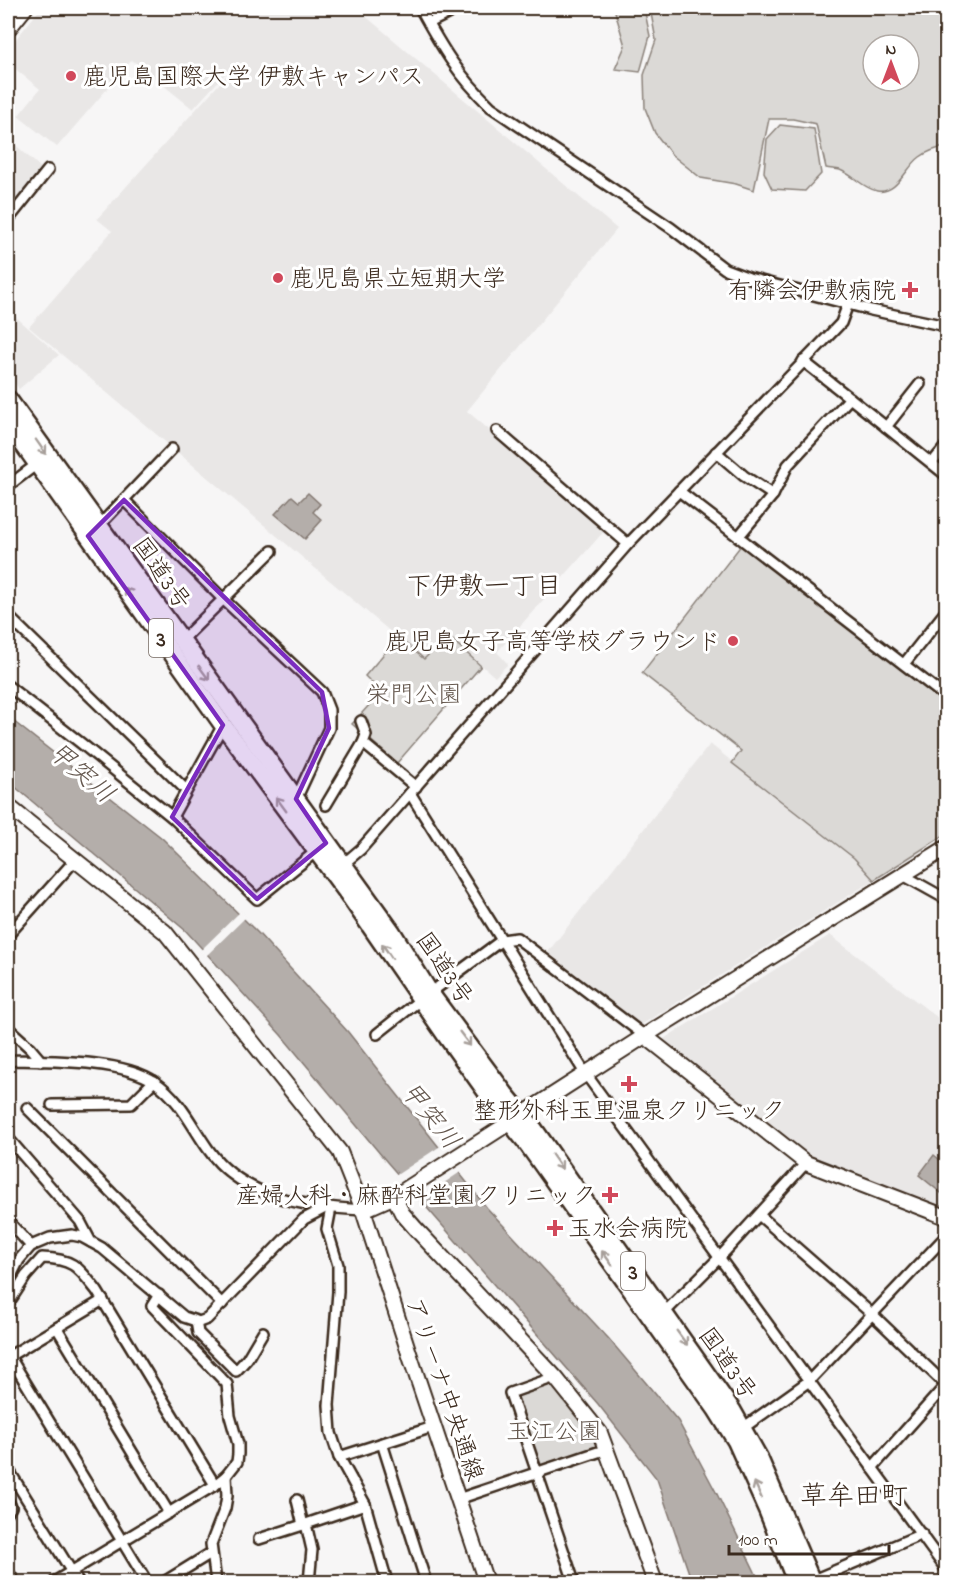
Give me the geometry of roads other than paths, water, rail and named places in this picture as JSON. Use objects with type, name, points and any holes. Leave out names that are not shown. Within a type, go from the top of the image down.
[{"type":"highway","name":"国道3号","points":[[8,399],[224,725],[338,869],[425,996],[516,1118],[526,1142],[743,1428],[764,1468],[806,1582]]},
{"type":"highway","name":"国道3号","points":[[8,423],[37,464],[94,531],[181,641],[296,800],[321,847]]},
{"type":"highway","name":"国道3号","points":[[659,1318],[736,1441],[768,1512],[806,1582]]},
{"type":"street","points":[[10,21],[25,8]]},
{"type":"street","points":[[420,8],[458,71],[491,107],[671,228],[724,269],[749,278],[848,304],[946,326]]},
{"type":"street","points":[[429,23],[459,8]]},
{"type":"street","points":[[8,220],[48,170]]},
{"type":"street","points":[[338,869],[356,855],[628,544],[841,323],[848,304]]},
{"type":"street","points":[[803,361],[946,475]]},
{"type":"street","points":[[886,427],[920,384]]},
{"type":"street","points":[[739,536],[773,495],[788,465],[850,398]]},
{"type":"street","points":[[496,431],[628,544]]},
{"type":"street","points":[[932,463],[946,446]]},
{"type":"street","points":[[94,531],[172,449]]},
{"type":"street","points":[[716,452],[744,476],[773,495]]},
{"type":"street","points":[[8,486],[37,464]]},
{"type":"street","points":[[679,491],[946,697]]},
{"type":"street","points":[[124,500],[224,600],[322,692],[329,710],[329,728],[296,800]]},
{"type":"street","points":[[181,641],[272,551]]},
{"type":"street","points":[[904,664],[946,611]]},
{"type":"street","points":[[8,616],[186,790]]},
{"type":"street","points":[[8,686],[172,818],[257,899],[321,847]]},
{"type":"street","points":[[326,805],[363,743],[366,735],[361,721]]},
{"type":"street","points":[[172,818],[224,725]]},
{"type":"street","points":[[363,743],[413,790],[502,940],[585,1073],[946,1569]]},
{"type":"street","name":"アリーナ中央通線","points":[[8,806],[165,932],[340,1152],[363,1210],[486,1582]]},
{"type":"street","points":[[8,1060],[112,1066],[154,1081],[181,1107],[206,1148],[229,1174],[256,1190],[328,1208],[363,1210],[395,1196],[585,1073],[946,848]]},
{"type":"street","points":[[8,935],[76,859]]},
{"type":"street","points":[[903,875],[946,899]]},
{"type":"street","points":[[377,1034],[502,940],[517,938],[806,1163],[946,1217]]},
{"type":"street","points":[[8,1028],[41,1061]]},
{"type":"street","points":[[52,1106],[131,1104],[154,1081]]},
{"type":"street","points":[[27,1108],[222,1304]]},
{"type":"street","points":[[8,1138],[80,1221],[91,1242]]},
{"type":"street","points":[[659,1318],[720,1257],[806,1163]]},
{"type":"street","points":[[395,1196],[402,1213],[555,1377],[600,1433],[655,1582]]},
{"type":"street","points":[[8,1282],[19,1260],[31,1246],[61,1235],[82,1237],[102,1248],[184,1317],[196,1321],[207,1319],[304,1219],[328,1208]]},
{"type":"street","points":[[328,1208],[327,1229],[338,1265],[329,1405],[331,1433],[339,1456],[365,1504],[387,1582]]},
{"type":"street","points":[[759,1215],[872,1314],[946,1385],[872,1468]]},
{"type":"street","points":[[8,1221],[31,1246]]},
{"type":"street","points":[[743,1428],[809,1381],[946,1236]]},
{"type":"street","points":[[8,1304],[26,1276],[42,1258],[63,1259],[73,1263],[103,1300],[215,1485]]},
{"type":"street","points":[[54,1582],[215,1485],[237,1462],[238,1444],[230,1416],[227,1383],[152,1306],[159,1295]]},
{"type":"street","points":[[103,1300],[8,1356],[147,1582]]},
{"type":"street","points":[[196,1321],[198,1333],[236,1371],[247,1359],[263,1332]]},
{"type":"street","points":[[57,1328],[169,1513]]},
{"type":"street","points":[[555,1377],[510,1393],[574,1582]]},
{"type":"street","points":[[339,1456],[433,1427]]},
{"type":"street","points":[[382,1443],[426,1582]]},
{"type":"street","points":[[458,1499],[607,1449]]},
{"type":"street","points":[[8,1469],[78,1582]]},
{"type":"street","points":[[216,1582],[211,1544],[225,1508],[226,1476]]},
{"type":"street","points":[[297,1500],[312,1550],[309,1582]]},
{"type":"street","points":[[8,1501],[11,1507],[8,1511]]},
{"type":"street","points":[[259,1539],[365,1504]]},
{"type":"street","points":[[806,1582],[922,1534]]},
{"type":"street","points":[[164,1582],[211,1553]]},
{"type":"street","points":[[8,1572],[15,1582]]},
{"type":"place","name":"鹿児島国際大学 伊敷キャンパス","points":[[71,76]]},
{"type":"place","name":"鹿児島県立短期大学","points":[[278,278]]},
{"type":"place","name":"有隣会伊敷病院","points":[[910,290]]},
{"type":"place","name":"鹿児島女子高等学校グラウンド","points":[[733,641]]},
{"type":"place","name":"整形外科玉里温泉クリニック","points":[[629,1084]]},
{"type":"place","name":"産婦人科・麻酔科堂園クリニック","points":[[610,1195]]},
{"type":"place","name":"玉水会病院","points":[[555,1228]]},
{"type":"district","name":"下伊敷一丁目","points":[[484,585]]},
{"type":"district","name":"草牟田町","points":[[854,1495]]},
{"type":"park label","name":"栄門公園","points":[[414,694]]},
{"type":"park label","name":"玉江公園","points":[[554,1431]]},
{"type":"water label","name":"甲突川","points":[[82,772]]},
{"type":"water label","name":"甲突川","points":[[431,1115]]}]
